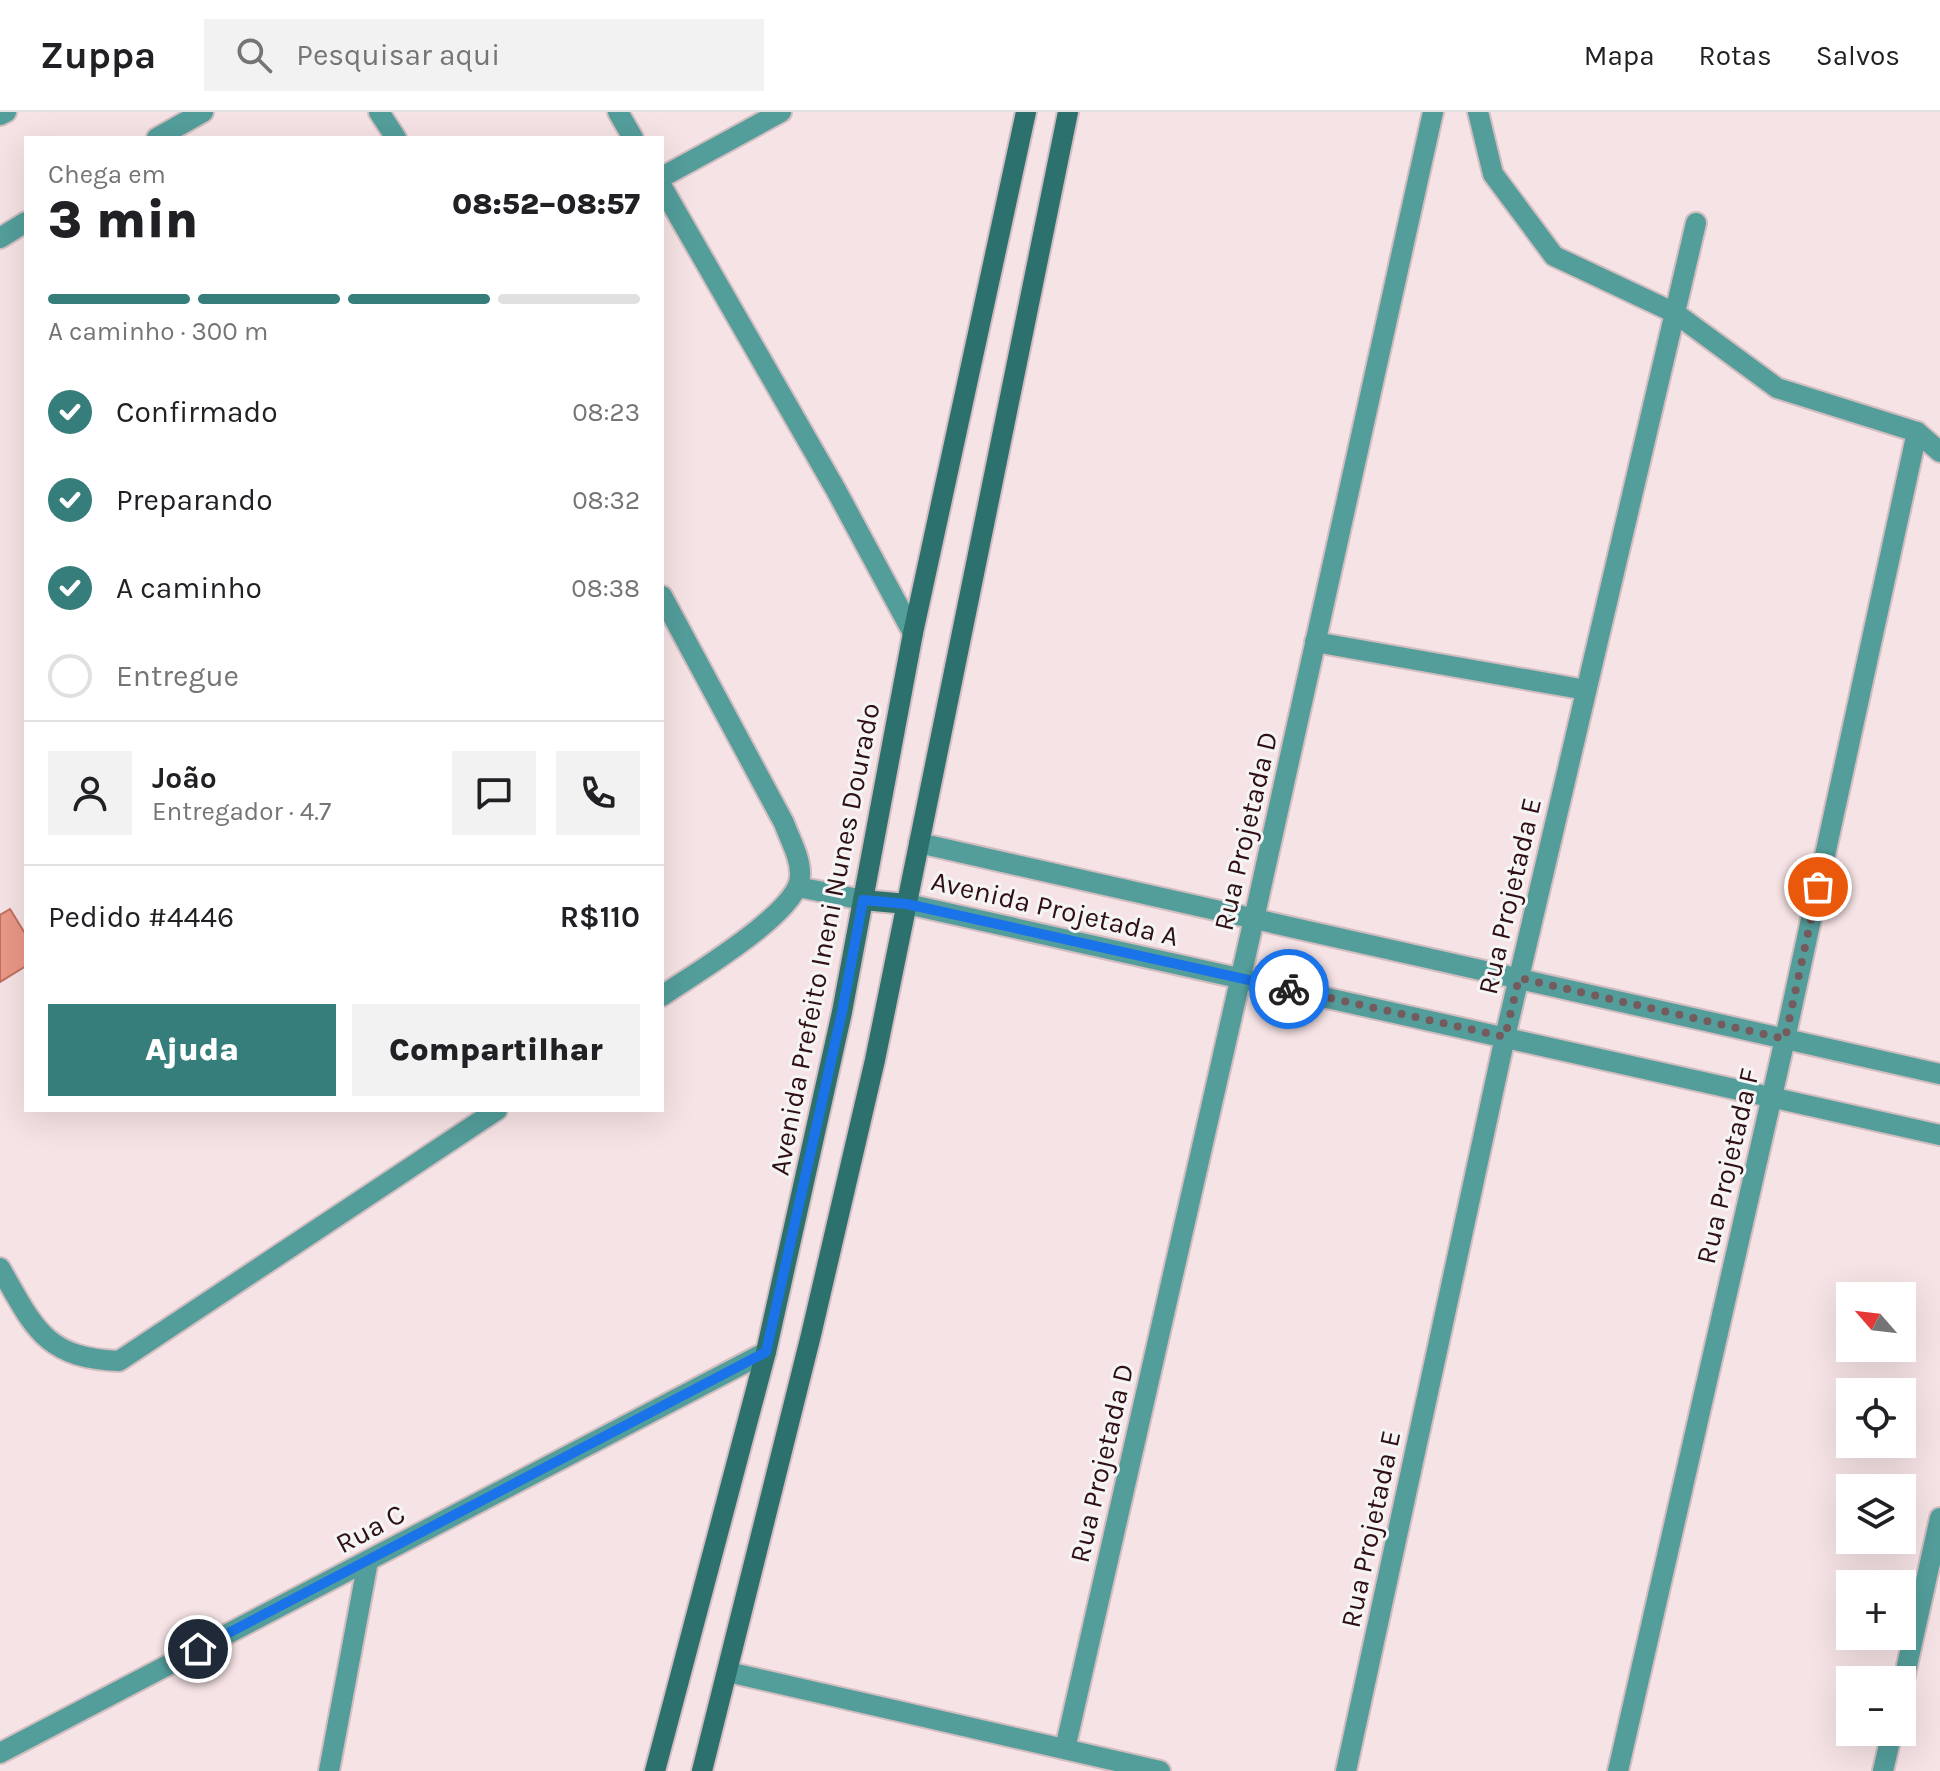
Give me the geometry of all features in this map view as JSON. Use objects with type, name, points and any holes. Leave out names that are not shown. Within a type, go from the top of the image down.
[{"type":"street","points":[[0,115],[6,112]]},
{"type":"street","points":[[161,136],[203,112]]},
{"type":"street","points":[[379,112],[395,136]]},
{"type":"street","points":[[618,112],[632,136]]},
{"type":"street","points":[[664,176],[781,112]]},
{"type":"street","name":"Avenida Prefeito Ineni Nunes Dourado","points":[[655,1771],[766,1352],[842,1012],[913,633],[1026,112]]},
{"type":"street","points":[[702,1771],[811,1335],[875,1060],[1068,112]]},
{"type":"street","name":"Rua Projetada D","points":[[1065,1749],[1433,112]]},
{"type":"street","points":[[1478,112],[1493,174],[1554,256],[1675,313],[1777,388],[1917,432],[1940,452]]},
{"type":"street","points":[[664,190],[836,490],[913,633]]},
{"type":"street","points":[[0,238],[24,223]]},
{"type":"street","name":"Rua Projetada E","points":[[1346,1771],[1505,1037],[1696,223]]},
{"type":"street","name":"Rua Projetada F","points":[[1618,1771],[1785,1039],[1917,432]]},
{"type":"street","points":[[664,600],[784,823],[798,859],[801,877],[790,902],[759,929],[664,995]]},
{"type":"street","points":[[1315,642],[1586,690]]},
{"type":"street","name":"Avenida Projetada A","points":[[919,843],[1940,1074]]},
{"type":"street","points":[[798,887],[863,900],[907,904]]},
{"type":"street","name":"Avenida Projetada A","points":[[907,904],[1940,1135]]},
{"type":"street","points":[[0,1268],[38,1331],[60,1349],[88,1360],[119,1361],[494,1112]]},
{"type":"street","name":"Rua C","points":[[0,1753],[766,1352]]},
{"type":"street","points":[[1907,1666],[1940,1518]]},
{"type":"street","points":[[329,1771],[368,1561]]},
{"type":"street","points":[[728,1672],[1160,1771]]},
{"type":"street","points":[[1883,1771],[1889,1746]]},
{"type":"building","points":[[10,909],[24,932],[24,967],[0,982],[0,915]]},
{"type":"way so far","points":[[1289,989],[1505,1037],[1519,978],[1785,1039],[1818,887]]},
{"type":"route","points":[[198,1649],[766,1352],[842,1012],[863,900],[907,904],[1289,989]]}]
